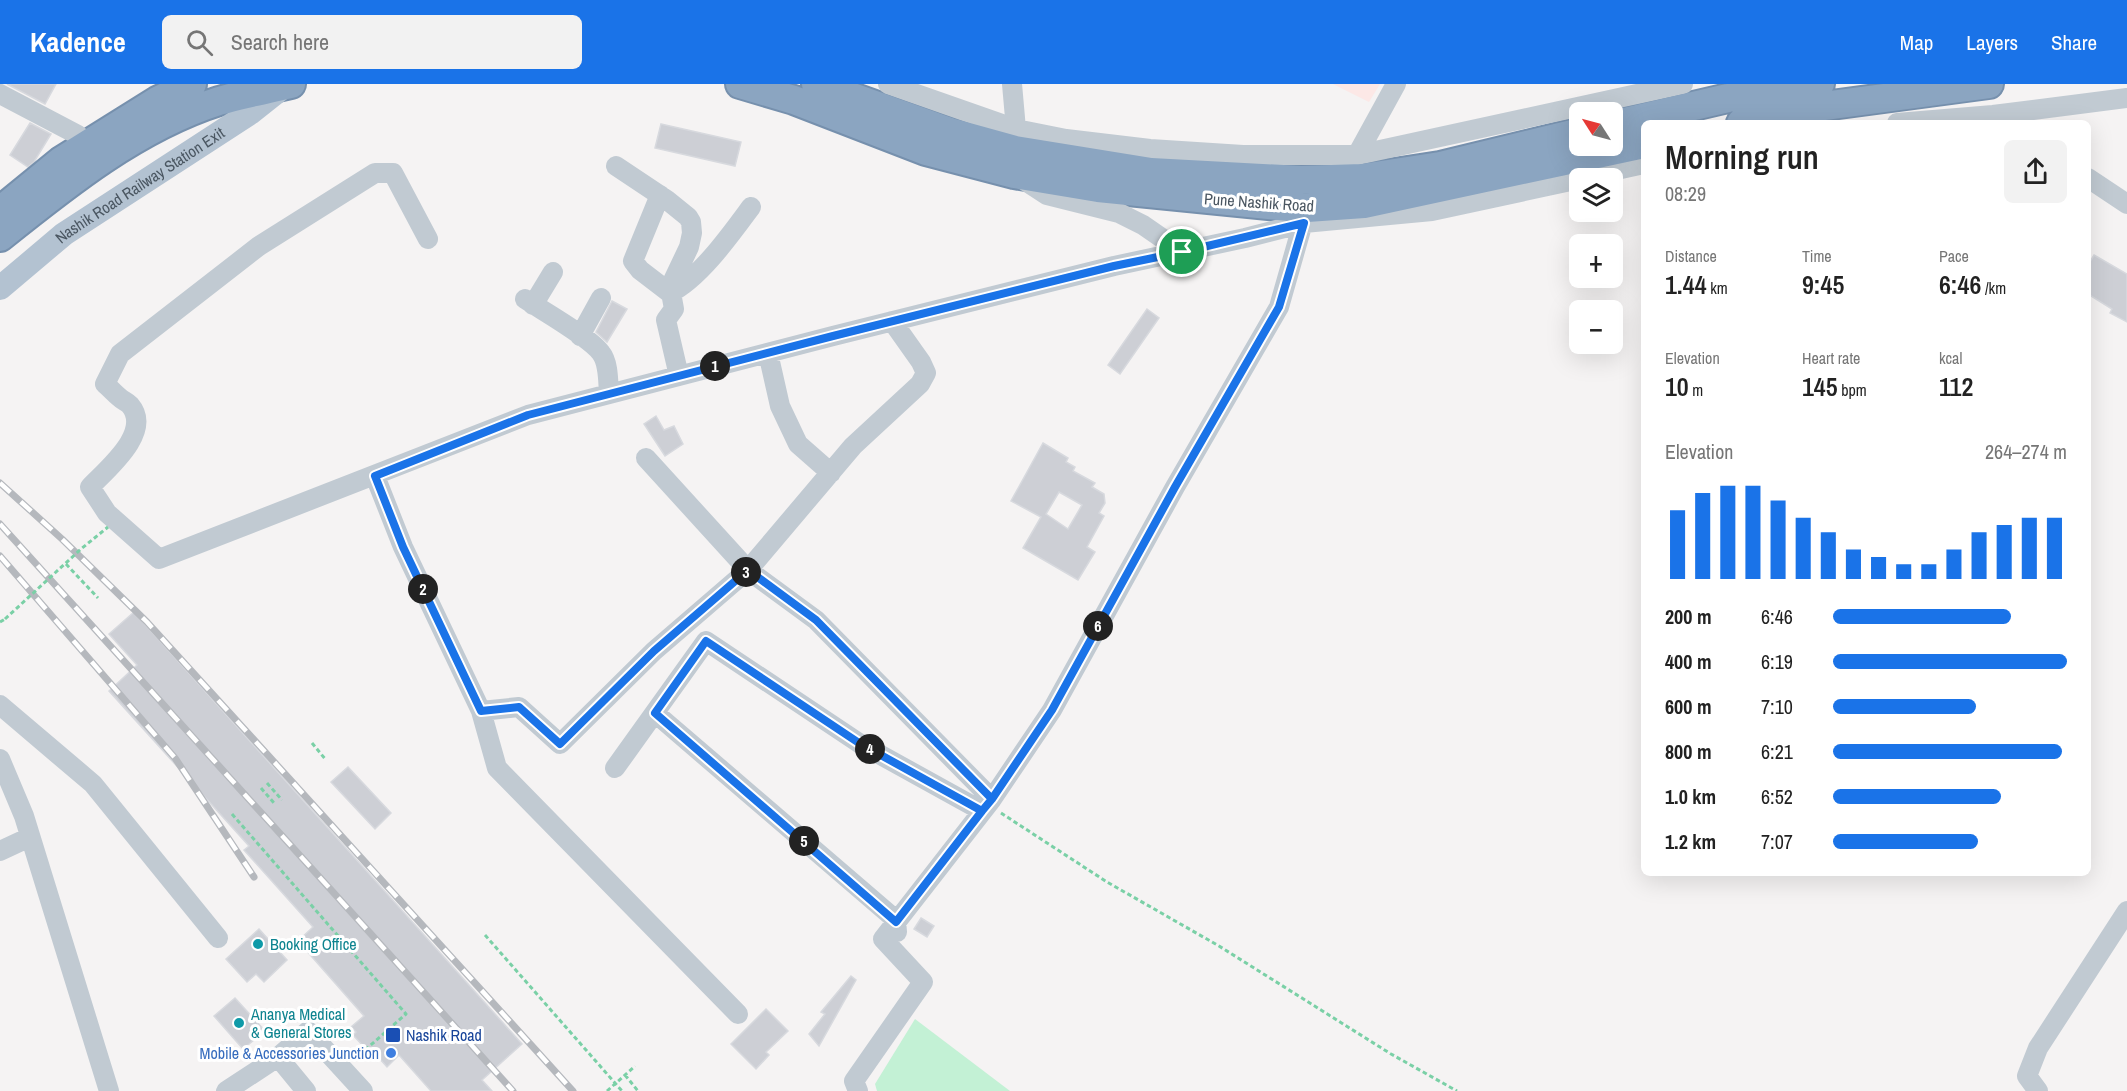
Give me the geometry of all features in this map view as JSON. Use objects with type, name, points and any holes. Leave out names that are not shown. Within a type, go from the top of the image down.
[{"type":"highway","points":[[0,211],[61,161],[157,101],[192,84]]},
{"type":"highway","points":[[740,84],[794,100],[927,151],[1015,151]]},
{"type":"highway","points":[[816,84],[950,132],[1015,151]]},
{"type":"highway","points":[[1623,122],[1728,98],[1820,84]]},
{"type":"highway","points":[[1755,120],[1809,108],[1989,84]]},
{"type":"highway","points":[[0,237],[57,191],[140,136],[219,101],[288,85]]},
{"type":"highway","name":"Pune Nashik Road","points":[[1015,151],[1151,172],[1311,180],[1362,178],[1440,166],[1569,135]]},
{"type":"highway","name":"Pune Nashik Road","points":[[1015,151],[1098,188],[1306,216],[1641,145]]},
{"type":"main road","name":"Nashik Road Railway Station Exit","points":[[0,288],[64,234],[250,113],[288,85]]},
{"type":"street","points":[[0,198],[78,135],[165,84]]},
{"type":"street","points":[[888,84],[1015,151],[1047,195],[1119,213],[1143,225],[1182,252]]},
{"type":"street","points":[[1012,84],[1015,151]]},
{"type":"street","points":[[1357,155],[1396,84]]},
{"type":"street","points":[[1015,151],[1066,139],[1150,149],[1243,155],[1357,155],[1683,84]]},
{"type":"street","points":[[0,94],[78,135]]},
{"type":"street","points":[[1973,120],[1998,119],[2127,98]]},
{"type":"street","points":[[1623,169],[1641,165]]},
{"type":"street","points":[[616,166],[688,217],[691,226],[689,248],[670,287],[674,309],[666,320],[679,376]]},
{"type":"street","points":[[428,239],[393,173],[375,173],[259,246],[120,354],[105,384],[131,406],[137,420],[133,438],[124,452],[90,487],[108,513],[159,560],[528,415],[892,321],[1114,266],[1182,252],[1306,216],[1432,211],[1569,181]]},
{"type":"street","points":[[2091,180],[2127,204]]},
{"type":"street","points":[[660,195],[633,261],[640,270],[670,292]]},
{"type":"street","points":[[670,292],[687,282],[729,236],[751,207]]},
{"type":"street","points":[[858,1091],[854,1081],[922,982],[883,939],[987,805],[1052,710],[1175,487],[1279,307],[1306,216]]},
{"type":"street","points":[[553,272],[529,302],[601,353],[605,362],[609,394]]},
{"type":"street","points":[[580,336],[601,298]]},
{"type":"street","points":[[481,711],[519,707],[560,744],[654,651],[748,570],[853,446],[920,384],[926,373],[921,362],[892,321]]},
{"type":"street","points":[[768,353],[780,406],[798,444],[831,473]]},
{"type":"street","points":[[646,458],[748,570],[816,620],[987,805]]},
{"type":"street","points":[[375,476],[403,547],[481,711],[497,768],[738,1014]]},
{"type":"street","points":[[615,768],[706,641],[859,743],[987,805]]},
{"type":"street","points":[[0,705],[93,784],[218,938]]},
{"type":"street","points":[[655,713],[896,922]]},
{"type":"street","points":[[0,759],[24,816],[109,1091]]},
{"type":"street","points":[[0,851],[30,837]]},
{"type":"street","points":[[2038,1091],[2027,1076],[2038,1048],[2127,911]]},
{"type":"street","points":[[226,1091],[278,1057],[308,1031],[363,1091]]},
{"type":"street","points":[[278,1057],[306,1091]]},
{"type":"path","points":[[0,622],[108,526]]},
{"type":"path","points":[[66,564],[98,598]]},
{"type":"path","points":[[312,743],[326,760]]},
{"type":"path","points":[[267,783],[282,800]]},
{"type":"path","points":[[261,788],[274,803]]},
{"type":"path","points":[[987,805],[1107,882],[1219,946],[1391,1054],[1456,1091]]},
{"type":"path","points":[[232,814],[406,1014],[344,1070]]},
{"type":"path","points":[[484,935],[622,1091]]},
{"type":"path","points":[[607,1091],[634,1066]]},
{"type":"path","points":[[625,1075],[638,1091]]},
{"type":"shaded area","points":[[1333,84],[1380,84],[1369,102]]},
{"type":"green space","points":[[915,1019],[1010,1091],[877,1091],[875,1084]]},
{"type":"building","points":[[7,84],[56,84],[45,104]]},
{"type":"building","points":[[30,123],[51,134],[34,162],[28,167],[10,155]]},
{"type":"building","points":[[661,124],[741,142],[735,166],[655,148]]},
{"type":"building","points":[[2094,255],[2127,274],[2127,322],[2110,313],[2112,309],[2091,296],[2091,260]]},
{"type":"building","points":[[612,301],[627,309],[607,342],[596,332]]},
{"type":"building","points":[[1147,309],[1159,318],[1120,374],[1108,365]]},
{"type":"building","points":[[656,416],[664,430],[674,426],[683,444],[665,456],[644,424]]},
{"type":"building","points":[[1043,443],[1068,458],[1066,462],[1075,467],[1073,471],[1095,483],[1092,487],[1104,494],[1105,503],[1099,513],[1104,516],[1087,547],[1095,552],[1078,580],[1023,548],[1041,517],[1011,501]],"holes":[[[1059,492],[1082,505],[1068,529],[1046,514]]]},
{"type":"building","points":[[134,612],[522,1044],[482,1080],[492,1091],[431,1091],[399,1055],[387,1067],[379,1058],[377,1061],[353,1035],[356,1032],[351,1027],[364,1016],[298,941],[313,927],[244,850],[249,846],[109,691],[137,665],[109,634]]},
{"type":"building","points":[[348,767],[391,813],[375,829],[331,782]]},
{"type":"building","points":[[921,918],[934,926],[927,937],[914,929]]},
{"type":"building","name":"Booking Office","points":[[259,929],[287,960],[264,982],[256,974],[247,982],[226,959]]},
{"type":"building","points":[[851,976],[856,980],[819,1046],[809,1034],[825,1014],[821,1012]]},
{"type":"building","name":"Ananya Medical & General Stores","points":[[235,998],[265,1031],[243,1049],[214,1016]]},
{"type":"building","points":[[766,1009],[788,1031],[766,1052],[769,1055],[756,1069],[731,1044]]},
{"type":"railway","points":[[0,483],[62,539],[147,622],[573,1091]]},
{"type":"railway","points":[[0,524],[513,1091]]},
{"type":"railway","points":[[0,556],[175,758],[254,877]]},
{"type":"place","name":"Booking Office","points":[[258,944]]},
{"type":"place","name":"Ananya Medical & General Stores","points":[[239,1023]]},
{"type":"place","name":"Nashik Road","points":[[393,1035]]},
{"type":"place","name":"Mobile & Accessories Junction","points":[[391,1053]]},
{"type":"route","points":[[1182,252],[1114,266],[833,336],[528,415],[375,476],[403,547],[481,711],[519,707],[560,744],[654,651],[748,570],[816,620],[992,799],[982,811],[859,743],[706,641],[655,713],[896,922],[992,799],[1052,710],[1175,487],[1279,307],[1304,223],[1182,252]]}]
